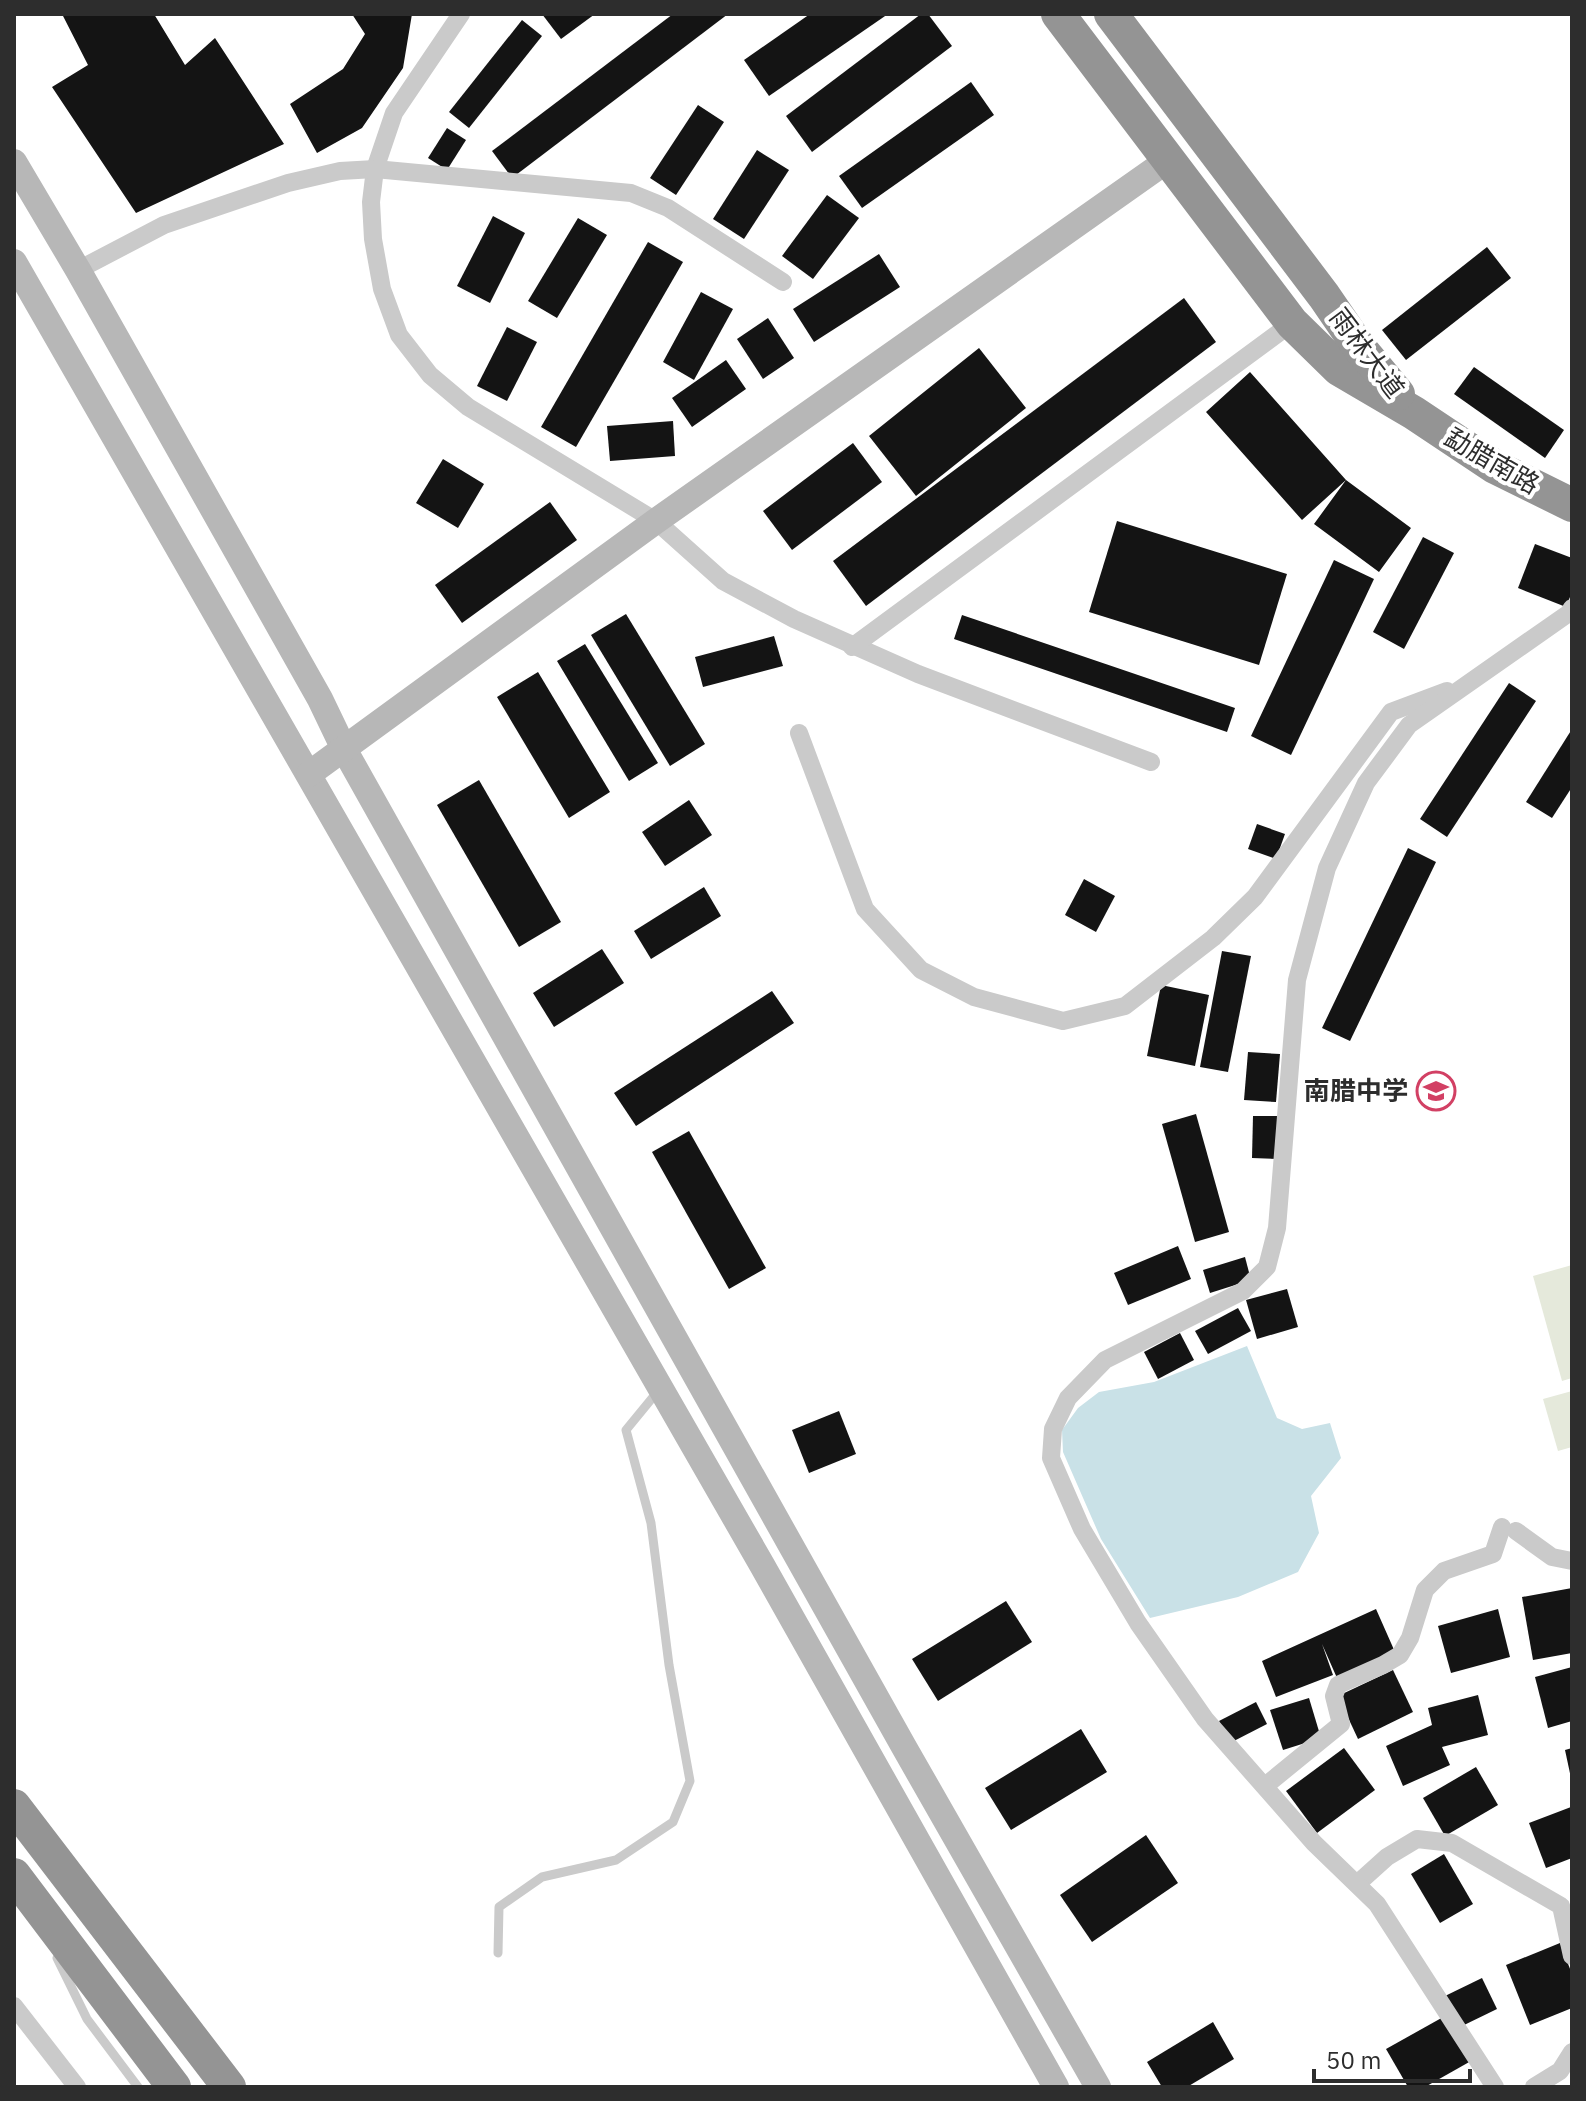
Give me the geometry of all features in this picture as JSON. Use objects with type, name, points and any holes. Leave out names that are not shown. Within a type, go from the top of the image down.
[{"type":"highway","name":"雨林大道","points":[[1058,14],[1292,323],[1339,369],[1414,413]]},
{"type":"highway","name":"雨林大道","points":[[1111,14],[1359,347],[1414,413]]},
{"type":"highway","name":"勐腊南路","points":[[1414,413],[1495,467],[1572,505]]},
{"type":"highway","points":[[14,1806],[229,2087]]},
{"type":"highway","points":[[18,1881],[174,2087]]},
{"type":"street","points":[[461,14],[394,113],[375,169],[371,202],[382,289],[399,335],[430,375],[468,407],[656,521],[723,581],[852,647],[1151,762]]},
{"type":"street","points":[[309,774],[656,521],[1168,160]]},
{"type":"street","points":[[14,162],[320,699],[344,749],[1098,2087]]},
{"type":"street","points":[[78,270],[164,225],[288,183],[340,171],[375,169],[631,193],[668,208],[783,282]]},
{"type":"street","points":[[14,262],[762,1565],[1056,2087]]},
{"type":"street","points":[[852,647],[1292,323]]},
{"type":"street","points":[[1495,2087],[1377,1904],[1314,1843],[1205,1719],[1138,1623],[1082,1529],[1051,1458],[1053,1429],[1068,1398],[1105,1360],[1243,1291],[1267,1267],[1277,1228],[1297,980],[1327,868],[1366,783],[1409,725],[1572,608]]},
{"type":"street","points":[[799,733],[865,909],[921,970],[974,997],[1063,1021],[1125,1006],[1213,938],[1255,897],[1391,712],[1472,681]]},
{"type":"street","points":[[1265,1786],[1341,1724],[1334,1696],[1338,1685],[1400,1655],[1410,1638],[1425,1590],[1444,1571],[1493,1554],[1509,1529],[1552,1557],[1572,1561]]},
{"type":"street","points":[[762,1565],[792,1548]]},
{"type":"street","points":[[1357,1884],[1387,1857],[1417,1839],[1452,1843],[1561,1906],[1572,1956]]},
{"type":"street","points":[[15,2013],[77,2087]]},
{"type":"street","points":[[1534,2087],[1560,2071],[1572,2052]]},
{"type":"lane","points":[[498,1953],[499,1907],[542,1877],[616,1860],[627,1853],[673,1822],[690,1781],[669,1665],[651,1523],[626,1430],[661,1389]]},
{"type":"lane","points":[[18,1881],[48,1939]]},
{"type":"lane","points":[[55,1953],[87,2019],[138,2087]]},
{"type":"shaded area","points":[[1572,1265],[1572,1378],[1562,1381],[1533,1276]]},
{"type":"shaded area","points":[[1572,1391],[1572,1447],[1558,1451],[1543,1399]]},
{"type":"water","points":[[1247,1346],[1277,1418],[1302,1429],[1330,1423],[1341,1458],[1311,1496],[1319,1533],[1298,1572],[1238,1597],[1150,1618],[1101,1539],[1063,1452],[1062,1430],[1078,1408],[1099,1392],[1154,1382]]},
{"type":"building","points":[[62,14],[154,14],[185,65],[215,38],[284,144],[136,213],[52,87],[88,65]]},
{"type":"building","points":[[352,14],[412,14],[403,68],[362,128],[317,153],[290,104],[343,69],[365,34]]},
{"type":"building","points":[[542,14],[595,14],[561,39]]},
{"type":"building","points":[[673,14],[728,14],[512,178],[492,151]]},
{"type":"building","points":[[810,14],[888,14],[769,96],[744,60]]},
{"type":"building","points":[[921,14],[928,14],[952,46],[812,152],[786,116]]},
{"type":"building","points":[[522,20],[542,36],[469,128],[449,112]]},
{"type":"building","points":[[971,82],[994,115],[862,208],[839,176]]},
{"type":"building","points":[[698,105],[724,122],[676,195],[650,178]]},
{"type":"building","points":[[447,128],[466,140],[447,170],[428,158]]},
{"type":"building","points":[[757,150],[789,170],[744,239],[713,219]]},
{"type":"building","points":[[827,195],[859,218],[813,279],[782,256]]},
{"type":"building","points":[[493,216],[525,233],[490,303],[457,286]]},
{"type":"building","points":[[578,218],[607,235],[557,318],[528,301]]},
{"type":"building","points":[[648,242],[683,262],[576,447],[541,427]]},
{"type":"building","points":[[1487,247],[1511,278],[1406,360],[1382,330]]},
{"type":"building","points":[[879,254],[900,287],[814,342],[793,309]]},
{"type":"building","points":[[701,292],[733,309],[694,380],[663,362]]},
{"type":"building","points":[[1184,298],[1216,342],[866,606],[833,561]]},
{"type":"building","points":[[768,318],[794,358],[763,379],[737,339]]},
{"type":"building","points":[[507,327],[537,342],[507,401],[477,386]]},
{"type":"building","points":[[979,348],[1026,408],[916,496],[869,436]]},
{"type":"building","points":[[726,360],[746,389],[692,427],[672,398]]},
{"type":"building","points":[[1474,367],[1564,430],[1545,458],[1454,394]]},
{"type":"building","points":[[1250,372],[1346,480],[1302,520],[1206,412]]},
{"type":"building","points":[[673,421],[675,456],[610,461],[607,426]]},
{"type":"building","points":[[853,443],[882,482],[792,550],[763,511]]},
{"type":"building","points":[[443,459],[484,484],[458,528],[416,503]]},
{"type":"building","points":[[1346,480],[1411,528],[1379,572],[1314,524]]},
{"type":"building","points":[[550,502],[577,540],[462,623],[435,585]]},
{"type":"building","points":[[1117,521],[1287,574],[1259,665],[1089,612]]},
{"type":"building","points":[[1423,537],[1454,553],[1404,649],[1373,632]]},
{"type":"building","points":[[1535,544],[1572,558],[1572,592],[1566,607],[1518,588]]},
{"type":"building","points":[[1334,560],[1374,579],[1291,755],[1251,736]]},
{"type":"building","points":[[626,614],[705,744],[670,766],[591,635]]},
{"type":"building","points":[[962,615],[1235,708],[1227,732],[954,639]]},
{"type":"building","points":[[774,636],[783,666],[703,687],[695,657]]},
{"type":"building","points":[[585,644],[658,763],[629,781],[557,661]]},
{"type":"building","points":[[538,672],[610,792],[569,818],[497,697]]},
{"type":"building","points":[[1509,683],[1536,701],[1447,837],[1420,819]]},
{"type":"building","points":[[1572,729],[1572,787],[1552,818],[1526,802]]},
{"type":"building","points":[[479,780],[561,922],[519,947],[437,805]]},
{"type":"building","points":[[689,800],[712,835],[665,866],[642,832]]},
{"type":"building","points":[[1257,824],[1285,834],[1276,859],[1248,849]]},
{"type":"building","points":[[1408,848],[1436,862],[1350,1041],[1322,1028]]},
{"type":"building","points":[[1084,879],[1115,896],[1096,932],[1065,915]]},
{"type":"building","points":[[704,887],[721,916],[651,959],[634,931]]},
{"type":"building","points":[[602,949],[624,983],[554,1027],[533,993]]},
{"type":"building","points":[[1222,951],[1251,956],[1228,1072],[1200,1067]]},
{"type":"building","points":[[1161,985],[1209,995],[1195,1066],[1147,1056]]},
{"type":"building","points":[[772,991],[794,1023],[636,1126],[614,1093]]},
{"type":"building","points":[[1248,1052],[1280,1054],[1276,1102],[1244,1100]]},
{"type":"building","points":[[1196,1114],[1229,1232],[1195,1242],[1162,1124]]},
{"type":"building","points":[[1253,1116],[1279,1116],[1278,1159],[1252,1158]]},
{"type":"building","points":[[689,1131],[766,1268],[729,1289],[652,1152]]},
{"type":"building","points":[[1178,1246],[1191,1279],[1128,1305],[1114,1273]]},
{"type":"building","points":[[1245,1257],[1251,1280],[1210,1293],[1203,1270]]},
{"type":"building","points":[[1287,1289],[1298,1327],[1257,1339],[1246,1300]]},
{"type":"building","points":[[1238,1308],[1251,1331],[1208,1354],[1195,1331]]},
{"type":"building","points":[[1180,1333],[1194,1360],[1158,1379],[1144,1352]]},
{"type":"building","points":[[839,1411],[856,1454],[809,1473],[792,1430]]},
{"type":"building","points":[[1572,1588],[1572,1653],[1533,1660],[1522,1597]]},
{"type":"building","points":[[1006,1601],[1032,1642],[938,1701],[912,1659]]},
{"type":"building","points":[[1376,1609],[1395,1652],[1337,1678],[1322,1644],[1333,1675],[1276,1697],[1262,1661]]},
{"type":"building","points":[[1498,1609],[1510,1657],[1451,1673],[1438,1626]]},
{"type":"building","points":[[1572,1667],[1572,1721],[1548,1728],[1535,1677]]},
{"type":"building","points":[[1393,1670],[1413,1712],[1358,1739],[1338,1696]]},
{"type":"building","points":[[1478,1695],[1488,1735],[1442,1747],[1450,1765],[1403,1786],[1386,1746],[1432,1725],[1428,1708]]},
{"type":"building","points":[[1309,1698],[1321,1738],[1283,1750],[1270,1710]]},
{"type":"building","points":[[1256,1702],[1267,1724],[1230,1743],[1219,1721]]},
{"type":"building","points":[[1081,1729],[1107,1772],[1011,1830],[985,1788]]},
{"type":"building","points":[[1344,1748],[1375,1790],[1317,1833],[1286,1791]]},
{"type":"building","points":[[1572,1748],[1572,1777],[1571,1778],[1565,1750]]},
{"type":"building","points":[[1476,1767],[1498,1805],[1445,1836],[1423,1798]]},
{"type":"building","points":[[1571,1807],[1572,1858],[1546,1868],[1529,1823]]},
{"type":"building","points":[[1146,1835],[1178,1883],[1092,1942],[1060,1895]]},
{"type":"building","points":[[1444,1854],[1473,1904],[1440,1923],[1411,1874]]},
{"type":"building","points":[[1560,1943],[1572,1974],[1572,2008],[1530,2025],[1506,1965]]},
{"type":"building","points":[[1482,1978],[1497,2009],[1460,2027],[1445,1996]]},
{"type":"building","points":[[1445,2016],[1471,2061],[1425,2087],[1408,2087],[1386,2049]]},
{"type":"building","points":[[1213,2022],[1234,2059],[1187,2087],[1162,2087],[1147,2062]]},
{"type":"place","name":"南腊中学","points":[[1436,1091]]}]
